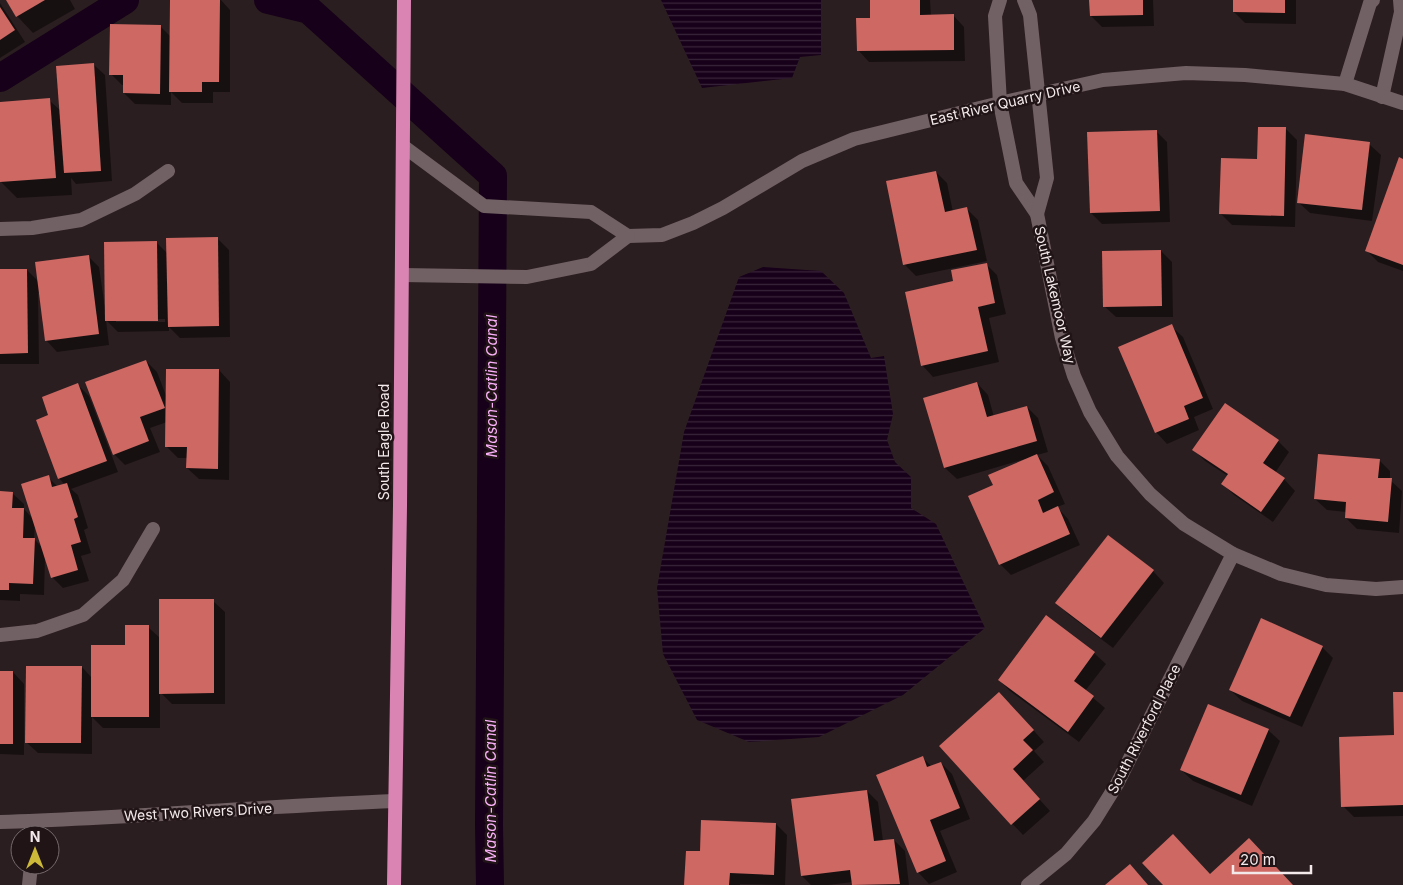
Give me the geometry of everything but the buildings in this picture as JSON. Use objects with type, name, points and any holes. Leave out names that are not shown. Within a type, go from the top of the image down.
[{"type":"highway","name":"South Eagle Road","points":[[394,885],[404,0]]},
{"type":"street","name":"South Lakemoor Way","points":[[1000,0],[995,16],[1000,103],[1016,183],[1037,214],[1062,338],[1074,376],[1090,412],[1116,456],[1150,494],[1184,524],[1233,554],[1281,574],[1326,585],[1376,589],[1403,587]]},
{"type":"street","name":"South Lakemoor Way","points":[[1024,0],[1030,14],[1047,178],[1037,214]]},
{"type":"street","points":[[1345,84],[1370,3],[1373,0]]},
{"type":"street","points":[[1382,97],[1401,12],[1400,0]]},
{"type":"street","name":"East River Quarry Drive","points":[[628,236],[662,235],[693,223],[723,208],[802,161],[854,140],[1000,103],[1103,80],[1186,73],[1245,75],[1345,84],[1403,103]]},
{"type":"street","points":[[402,275],[527,277],[591,264],[628,236],[591,212],[484,206],[403,146]]},
{"type":"street","points":[[0,229],[32,228],[81,220],[135,194],[168,171]]},
{"type":"street","points":[[0,634],[36,632],[83,615],[122,580],[153,528]]},
{"type":"street","name":"South Riverford Place","points":[[1028,885],[1066,854],[1094,821],[1112,792],[1233,554]]},
{"type":"street","name":"West Two Rivers Drive","points":[[0,822],[396,801]]},
{"type":"street","points":[[33,821],[33,825]]},
{"type":"street","points":[[0,822],[0,828]]},
{"type":"shaded area","points":[[661,0],[821,0],[821,55],[800,57],[792,78],[702,88]]},
{"type":"shaded area","points":[[763,267],[821,271],[844,293],[871,358],[884,356],[893,414],[887,440],[895,462],[911,477],[911,508],[936,524],[985,628],[903,695],[819,737],[749,742],[697,720],[663,654],[657,588],[684,432],[739,277]]},
{"type":"waterway","name":"Mason-Catlin Canal","points":[[0,78],[125,0]]},
{"type":"waterway","name":"Mason-Catlin Canal","points":[[268,0],[309,10],[493,176],[490,885]]}]
